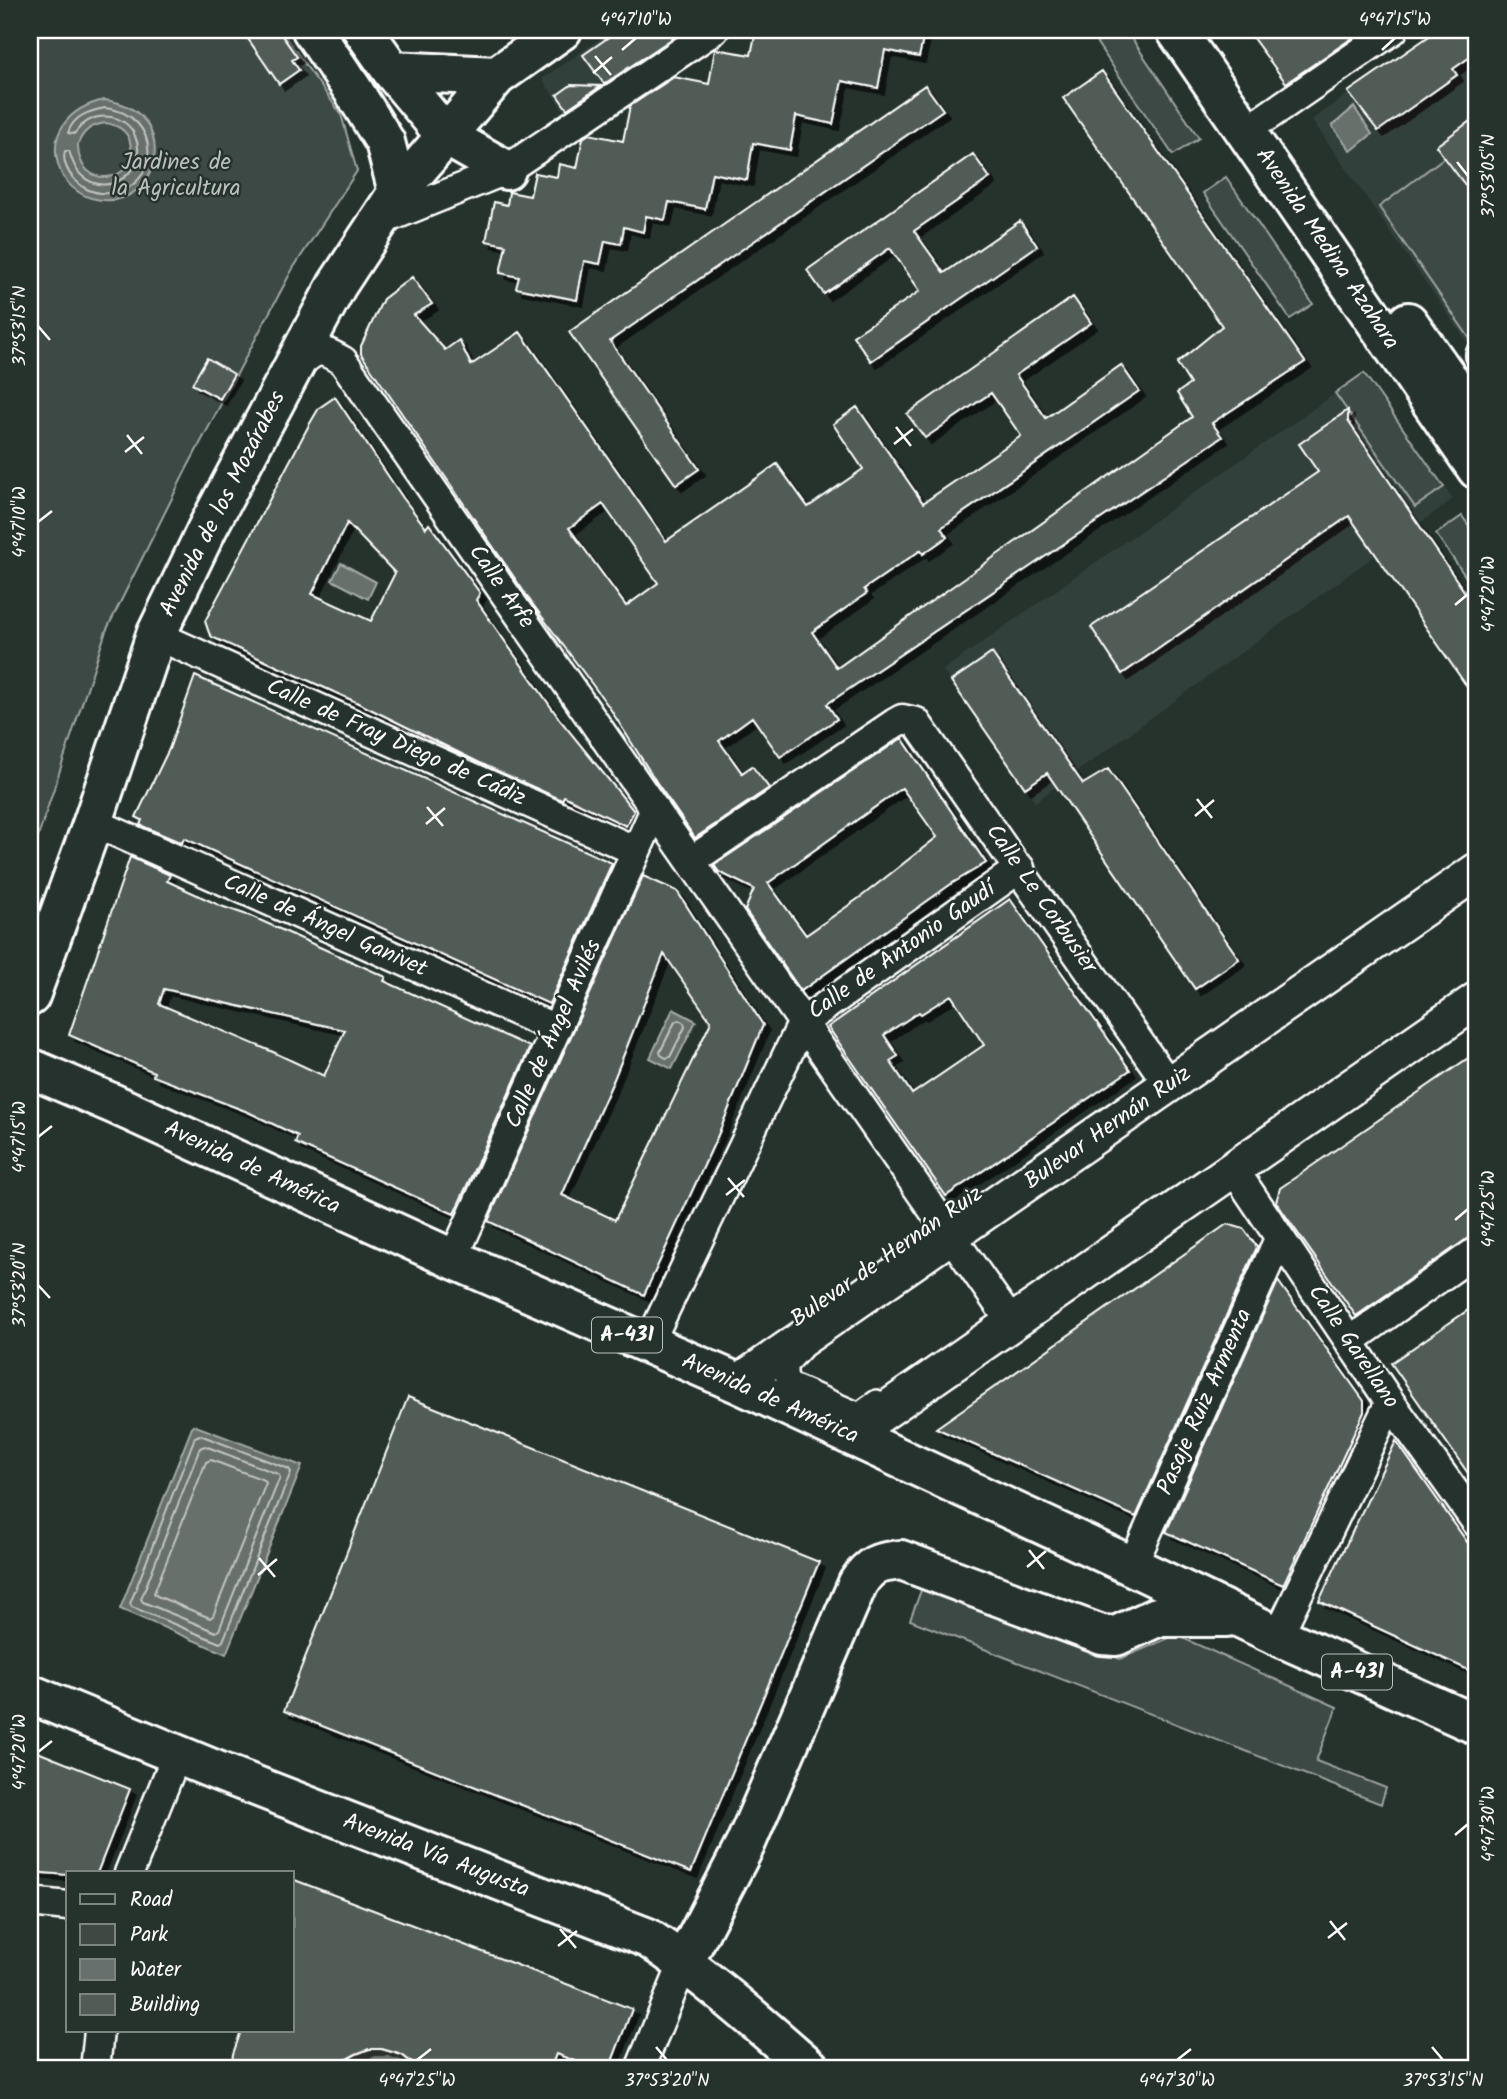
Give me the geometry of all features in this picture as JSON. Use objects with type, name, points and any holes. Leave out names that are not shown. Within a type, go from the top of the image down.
[{"type":"main road","points":[[312,30],[385,142],[389,206]]},
{"type":"main road","points":[[363,30],[392,71],[446,136],[506,170]]},
{"type":"main road","name":"Avenida de los Mozárabes","points":[[33,987],[93,822],[156,635],[208,527],[337,285],[389,206],[497,76],[562,30]]},
{"type":"main road","name":"Avenida Medina Azahara","points":[[1177,30],[1477,469]]},
{"type":"main road","name":"Avenida Medina Azahara","points":[[1202,30],[1477,420]]},
{"type":"main road","points":[[392,71],[497,76]]},
{"type":"main road","name":"Avenida de América","points":[[30,1068],[453,1259],[737,1383],[1278,1636],[1477,1724]]},
{"type":"main road","name":"Avenida de América","points":[[684,1962],[744,1845],[858,1583],[867,1569],[879,1562],[901,1560],[1102,1635],[1116,1636],[1157,1617],[1238,1617]]},
{"type":"main road","name":"Avenida Vía Augusta","points":[[30,1694],[648,1938],[727,1995],[811,2069]]},
{"type":"street","points":[[389,206],[506,170],[714,30]]},
{"type":"street","points":[[1265,118],[1393,30]]},
{"type":"street","name":"Calle Arfe","points":[[293,368],[310,355],[323,350],[343,361],[1008,1318]]},
{"type":"street","name":"Calle de Fray Diego de Cádiz","points":[[156,635],[636,851]]},
{"type":"street","name":"Calle Le Corbusier","points":[[691,861],[895,723],[902,719],[916,722],[1169,1085]]},
{"type":"street","name":"Calle de Ángel Avilés","points":[[453,1259],[655,810]]},
{"type":"street","name":"Calle de Ángel Ganivet","points":[[93,822],[556,1029]]},
{"type":"street","points":[[636,851],[662,847],[675,850],[691,861]]},
{"type":"street","name":"Calle de Antonio Gaudí","points":[[648,1345],[803,1022],[1020,868]]},
{"type":"street","name":"Bulevar Hernán Ruiz","points":[[737,1383],[953,1239],[1477,871]]},
{"type":"street","name":"Bulevar de Hernán Ruiz","points":[[1477,884],[953,1239],[795,1353],[786,1365],[790,1384],[859,1414],[1008,1318],[1477,987]]},
{"type":"street","points":[[850,1435],[1008,1318],[1233,1168],[1477,1000]]},
{"type":"street","name":"Calle Garellano","points":[[1233,1168],[1390,1402],[1477,1523]]},
{"type":"street","name":"Pasaje Ruiz Armenta","points":[[1132,1566],[1279,1239]]},
{"type":"street","points":[[1350,1340],[1477,1251]]},
{"type":"street","points":[[1278,1636],[1390,1402]]},
{"type":"street","points":[[130,1871],[177,1754]]},
{"type":"street","points":[[30,1902],[66,1906]]},
{"type":"street","points":[[640,2069],[684,1962]]},
{"type":"street","points":[[95,2069],[99,2032]]},
{"type":"shaded area","points":[[613,30],[703,30],[571,121],[542,79]]},
{"type":"shaded area","points":[[1436,30],[1477,30],[1477,356],[1312,120]]},
{"type":"shaded area","points":[[1364,373],[1453,499],[1035,802],[943,670]]},
{"type":"green space","name":"Jardines de la Agricultura","points":[[30,30],[280,30],[341,114],[357,171],[292,270],[186,470],[106,631],[30,861]]},
{"type":"green space","points":[[1088,30],[1126,30],[1199,138],[1173,155]]},
{"type":"green space","points":[[1445,157],[1477,201],[1477,244],[1469,264],[1477,282],[1477,349],[1379,207]]},
{"type":"green space","points":[[1226,177],[1313,304],[1290,319],[1203,193]]},
{"type":"green space","points":[[1364,373],[1444,487],[1415,507],[1335,393]]},
{"type":"green space","points":[[1462,516],[1477,537],[1477,593],[1436,534]]},
{"type":"green space","points":[[923,1585],[1120,1659],[1176,1635],[1337,1707],[1316,1761],[1386,1788],[1381,1804],[910,1620]]},
{"type":"water","points":[[105,100],[130,108],[146,122],[154,140],[154,160],[147,178],[134,192],[115,200],[91,198],[77,191],[62,175],[56,157],[56,144],[64,124],[72,115]],"holes":[[[110,124],[127,134],[131,156],[127,166],[119,173],[108,177],[97,176],[87,170],[80,160],[78,144],[85,132],[92,127]]]},
{"type":"water","points":[[1354,107],[1372,134],[1351,151],[1332,126]]},
{"type":"water","points":[[341,563],[376,582],[368,599],[332,580]]},
{"type":"water","points":[[673,1009],[696,1021],[672,1069],[650,1058]]},
{"type":"water","points":[[193,1425],[302,1466],[226,1654],[120,1609]]},
{"type":"water","points":[[369,2049],[397,2053],[410,2059],[420,2069],[369,2069],[349,2057]]},
{"type":"building","points":[[242,30],[278,30],[297,57],[292,60],[299,70],[279,84]]},
{"type":"building","points":[[619,30],[685,30],[604,84],[583,55]]},
{"type":"building","points":[[756,30],[925,30],[919,57],[885,50],[878,88],[842,81],[833,124],[796,116],[790,150],[753,143],[747,180],[712,173],[705,209],[669,202],[665,220],[646,216],[643,232],[624,227],[621,244],[605,241],[600,264],[584,261],[577,300],[516,288],[519,277],[500,273],[506,245],[486,241],[494,202],[507,205],[509,192],[530,196],[535,173],[557,177],[559,164],[577,168],[583,138],[589,134],[623,141],[630,106],[674,77],[709,84],[715,49],[751,55]]},
{"type":"building","points":[[1247,30],[1364,30],[1286,83]]},
{"type":"building","points":[[1438,30],[1477,30],[1477,52],[1453,69],[1457,75],[1378,131],[1348,92]]},
{"type":"building","points":[[1102,71],[1305,362],[1212,423],[1222,437],[827,704],[837,719],[780,757],[752,717],[719,741],[742,773],[752,766],[769,788],[695,838],[609,707],[531,602],[361,354],[361,346],[383,299],[412,277],[432,304],[414,315],[445,350],[459,340],[471,365],[520,332],[666,541],[777,464],[808,507],[863,469],[833,424],[857,407],[923,503],[1021,436],[991,393],[925,438],[907,414],[1073,297],[1091,323],[1016,375],[1046,418],[1121,365],[1139,391],[941,528],[947,537],[923,554],[921,550],[864,589],[867,593],[812,632],[837,668],[1192,417],[1177,393],[1190,384],[1177,363],[1222,326],[1063,98]],"holes":[[[603,504],[658,583],[626,606],[569,528]]]},
{"type":"building","points":[[571,85],[601,86],[567,109],[557,95]]},
{"type":"building","points":[[925,85],[943,110],[610,341],[699,469],[676,485],[569,332]]},
{"type":"building","points":[[1477,116],[1477,201],[1436,146]]},
{"type":"building","points":[[973,154],[990,178],[914,231],[944,273],[1020,221],[1037,246],[871,361],[853,336],[920,291],[890,248],[824,294],[807,270]]},
{"type":"building","points":[[207,358],[234,374],[220,399],[192,384]]},
{"type":"building","points":[[335,397],[403,498],[426,528],[429,524],[480,593],[476,600],[560,720],[634,811],[626,826],[564,796],[562,800],[482,764],[356,702],[212,637],[209,633],[205,621],[319,408]],"holes":[[[347,523],[395,573],[371,621],[312,594]]]},
{"type":"building","points":[[1348,410],[1348,421],[1477,610],[1477,701],[1349,516],[1122,674],[1091,627],[1318,472],[1299,444]]},
{"type":"building","points":[[992,653],[1083,784],[1108,769],[1239,959],[1195,989],[1047,773],[1025,788],[951,681]]},
{"type":"building","points":[[195,676],[612,863],[549,1004],[184,838],[182,843],[140,825],[142,820],[136,817],[169,749]]},
{"type":"building","points":[[902,738],[986,863],[951,884],[801,991],[745,910],[754,889],[719,872],[714,865]],"holes":[[[902,788],[937,837],[862,896],[806,935],[768,883]]]},
{"type":"building","points":[[130,857],[170,875],[167,881],[386,977],[384,981],[530,1047],[454,1214],[295,1143],[298,1136],[248,1112],[153,1076],[154,1072],[69,1035]],"holes":[[[164,989],[345,1030],[324,1076],[159,1004]]]},
{"type":"building","points":[[643,876],[677,891],[763,1025],[718,1135],[644,1295],[488,1221]],"holes":[[[664,954],[711,1022],[615,1220],[562,1195],[614,1079]]]},
{"type":"building","points":[[1010,899],[1130,1070],[946,1196],[828,1027]],"holes":[[[951,995],[984,1045],[912,1094],[890,1061],[898,1056],[884,1035]]]},
{"type":"building","points":[[1477,1052],[1477,1232],[1356,1316],[1276,1202],[1280,1188]]},
{"type":"building","points":[[1227,1224],[1244,1229],[1257,1247],[1136,1517],[936,1428]]},
{"type":"building","points":[[1278,1281],[1364,1401],[1364,1412],[1283,1585],[1166,1532]]},
{"type":"building","points":[[1477,1304],[1477,1486],[1391,1363]]},
{"type":"building","points":[[408,1397],[819,1562],[691,1872],[284,1711]]},
{"type":"building","points":[[1396,1441],[1477,1556],[1477,1674],[1319,1601]]},
{"type":"building","points":[[30,1749],[130,1789],[98,1871],[66,1871],[66,1875],[30,1872]]},
{"type":"building","points":[[294,1880],[632,2009],[609,2069],[597,2069],[556,2054],[550,2069],[420,2069],[402,2055],[382,2049],[369,2049],[341,2062],[336,2069],[231,2069],[241,2032],[294,2032]]}]
